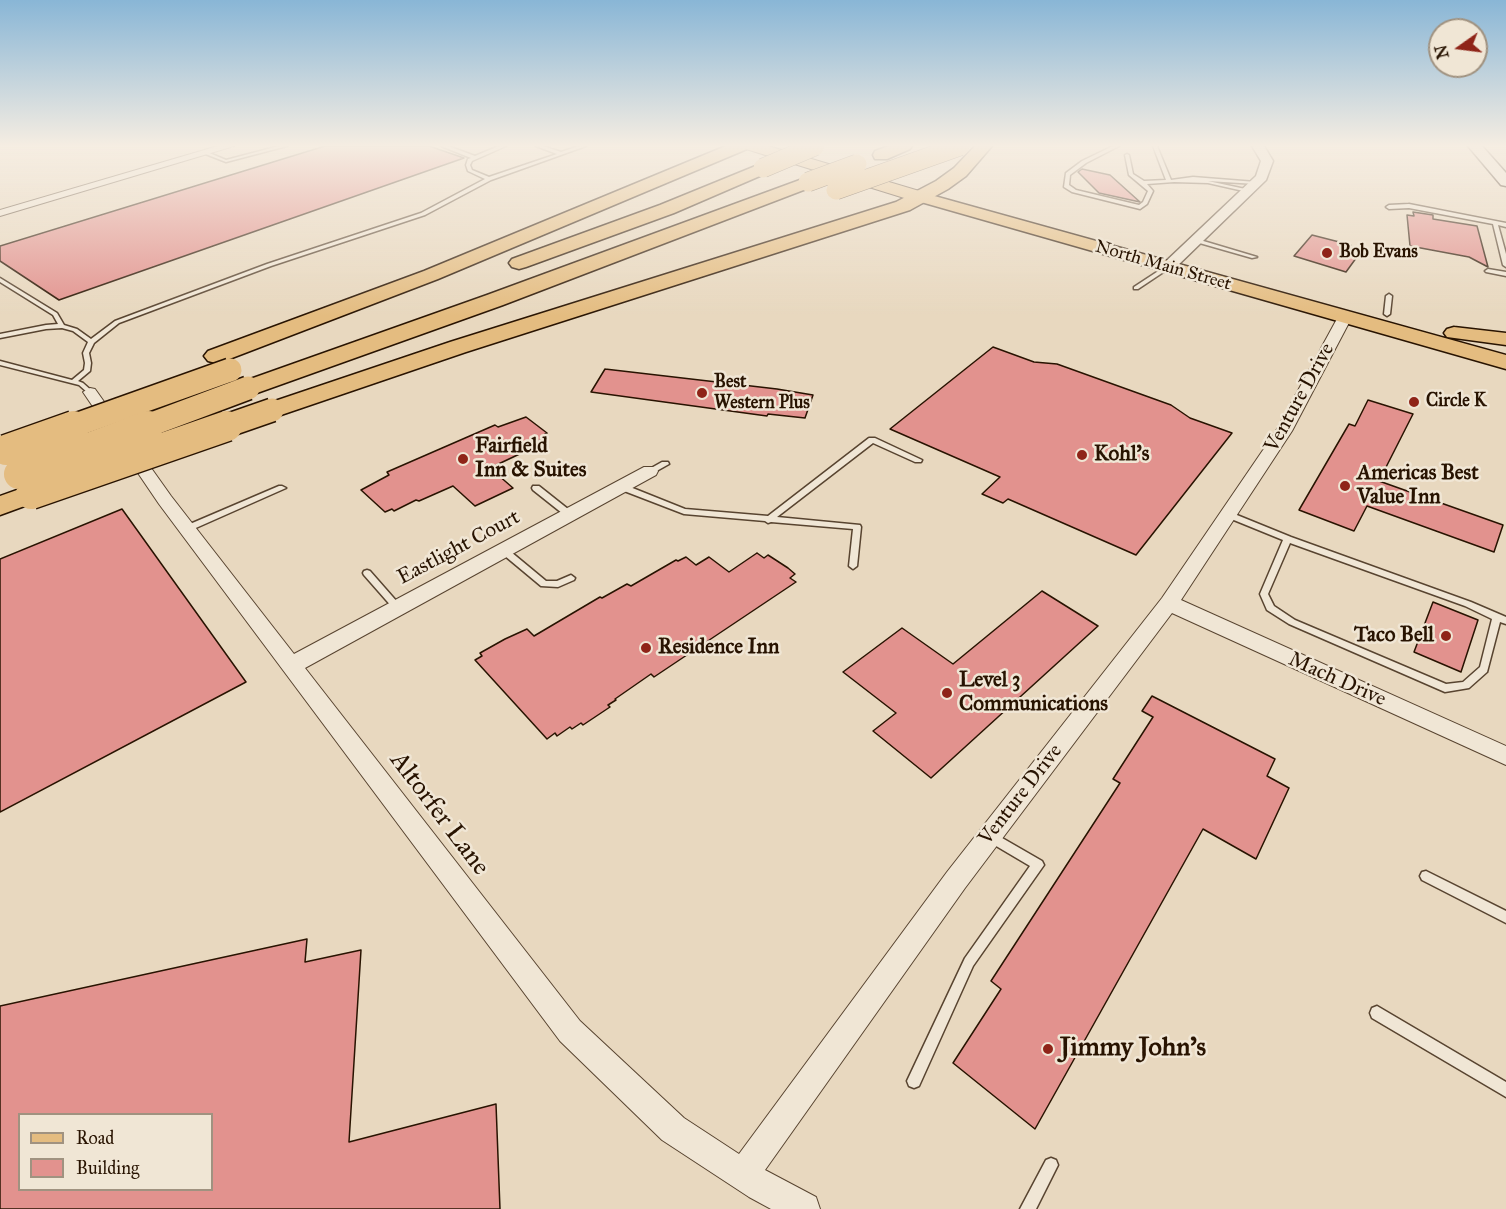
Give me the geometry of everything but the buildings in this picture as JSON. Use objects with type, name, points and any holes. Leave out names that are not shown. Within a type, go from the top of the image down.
[{"type":"highway","points":[[231,371],[293,329],[606,202]]},
{"type":"highway","points":[[499,271],[680,202]]},
{"type":"highway","points":[[450,295],[708,202]]},
{"type":"highway","points":[[495,300],[754,202]]},
{"type":"highway","points":[[9,465],[231,371],[495,300],[550,288],[800,202]]},
{"type":"highway","points":[[9,465],[272,410],[522,326],[866,219],[903,206],[906,202]]},
{"type":"highway","points":[[9,465],[231,371],[274,356]]},
{"type":"highway","points":[[0,506],[9,465]]},
{"type":"main road","name":"North Main Street","points":[[978,202],[1175,261],[1388,305],[1454,333],[1506,350]]},
{"type":"main road","name":"North Main Street","points":[[995,202],[1345,317],[1480,357],[1506,362]]},
{"type":"main road","points":[[1454,333],[1506,339]]},
{"type":"street","points":[[0,213],[36,202]]},
{"type":"street","points":[[1175,261],[1237,202]]},
{"type":"street","name":"Venture Drive","points":[[743,1174],[990,836],[1169,603],[1284,431],[1345,317]]},
{"type":"street","name":"Altorfer Lane","points":[[81,387],[290,666],[570,1031],[673,1129],[743,1174],[804,1209]]},
{"type":"street","name":"Eastlight Court","points":[[290,666],[396,606],[658,467]]},
{"type":"street","name":"Mach Drive","points":[[1169,603],[1506,756]]},
{"type":"lane","points":[[0,363],[81,387],[87,371],[86,353],[92,342],[117,322],[270,265],[423,214],[445,202]]},
{"type":"lane","points":[[1121,202],[1140,207],[1145,202]]},
{"type":"lane","points":[[1389,207],[1429,209],[1506,225]]},
{"type":"lane","points":[[1495,223],[1506,265]]},
{"type":"lane","points":[[1198,241],[1254,257]]},
{"type":"lane","points":[[1136,288],[1175,261]]},
{"type":"lane","points":[[1488,271],[1506,274]]},
{"type":"lane","points":[[0,280],[54,314],[62,326]]},
{"type":"lane","points":[[0,336],[62,326],[75,330],[92,342]]},
{"type":"lane","points":[[768,520],[872,440],[918,460]]},
{"type":"lane","points":[[622,487],[684,511],[857,527],[853,566]]},
{"type":"lane","points":[[186,529],[282,488]]},
{"type":"lane","points":[[536,488],[570,515]]},
{"type":"lane","points":[[1227,514],[1288,539],[1468,604],[1501,619],[1484,669],[1466,685],[1444,688],[1292,622],[1270,608],[1263,594],[1288,539]]},
{"type":"lane","points":[[502,549],[543,584],[558,584],[571,578]]},
{"type":"lane","points":[[367,573],[396,606]]},
{"type":"lane","points":[[914,1081],[969,962],[1038,865],[990,836]]},
{"type":"lane","points":[[1426,876],[1506,917]]},
{"type":"lane","points":[[1377,1012],[1506,1090]]},
{"type":"lane","points":[[1028,1209],[1051,1165]]},
{"type":"place","name":"Bob Evans","points":[[1327,253]]},
{"type":"place","name":"Best Western Plus","points":[[702,393]]},
{"type":"place","name":"Circle K","points":[[1414,402]]},
{"type":"place","name":"Kohl's","points":[[1082,455]]},
{"type":"place","name":"Fairfield Inn & Suites","points":[[463,459]]},
{"type":"place","name":"Americas Best Value Inn","points":[[1345,486]]},
{"type":"place","name":"Taco Bell","points":[[1446,636]]},
{"type":"place","name":"Residence Inn","points":[[646,648]]},
{"type":"place","name":"Level 3 Communications","points":[[947,693]]},
{"type":"place","name":"Jimmy John's","points":[[1048,1049]]}]
